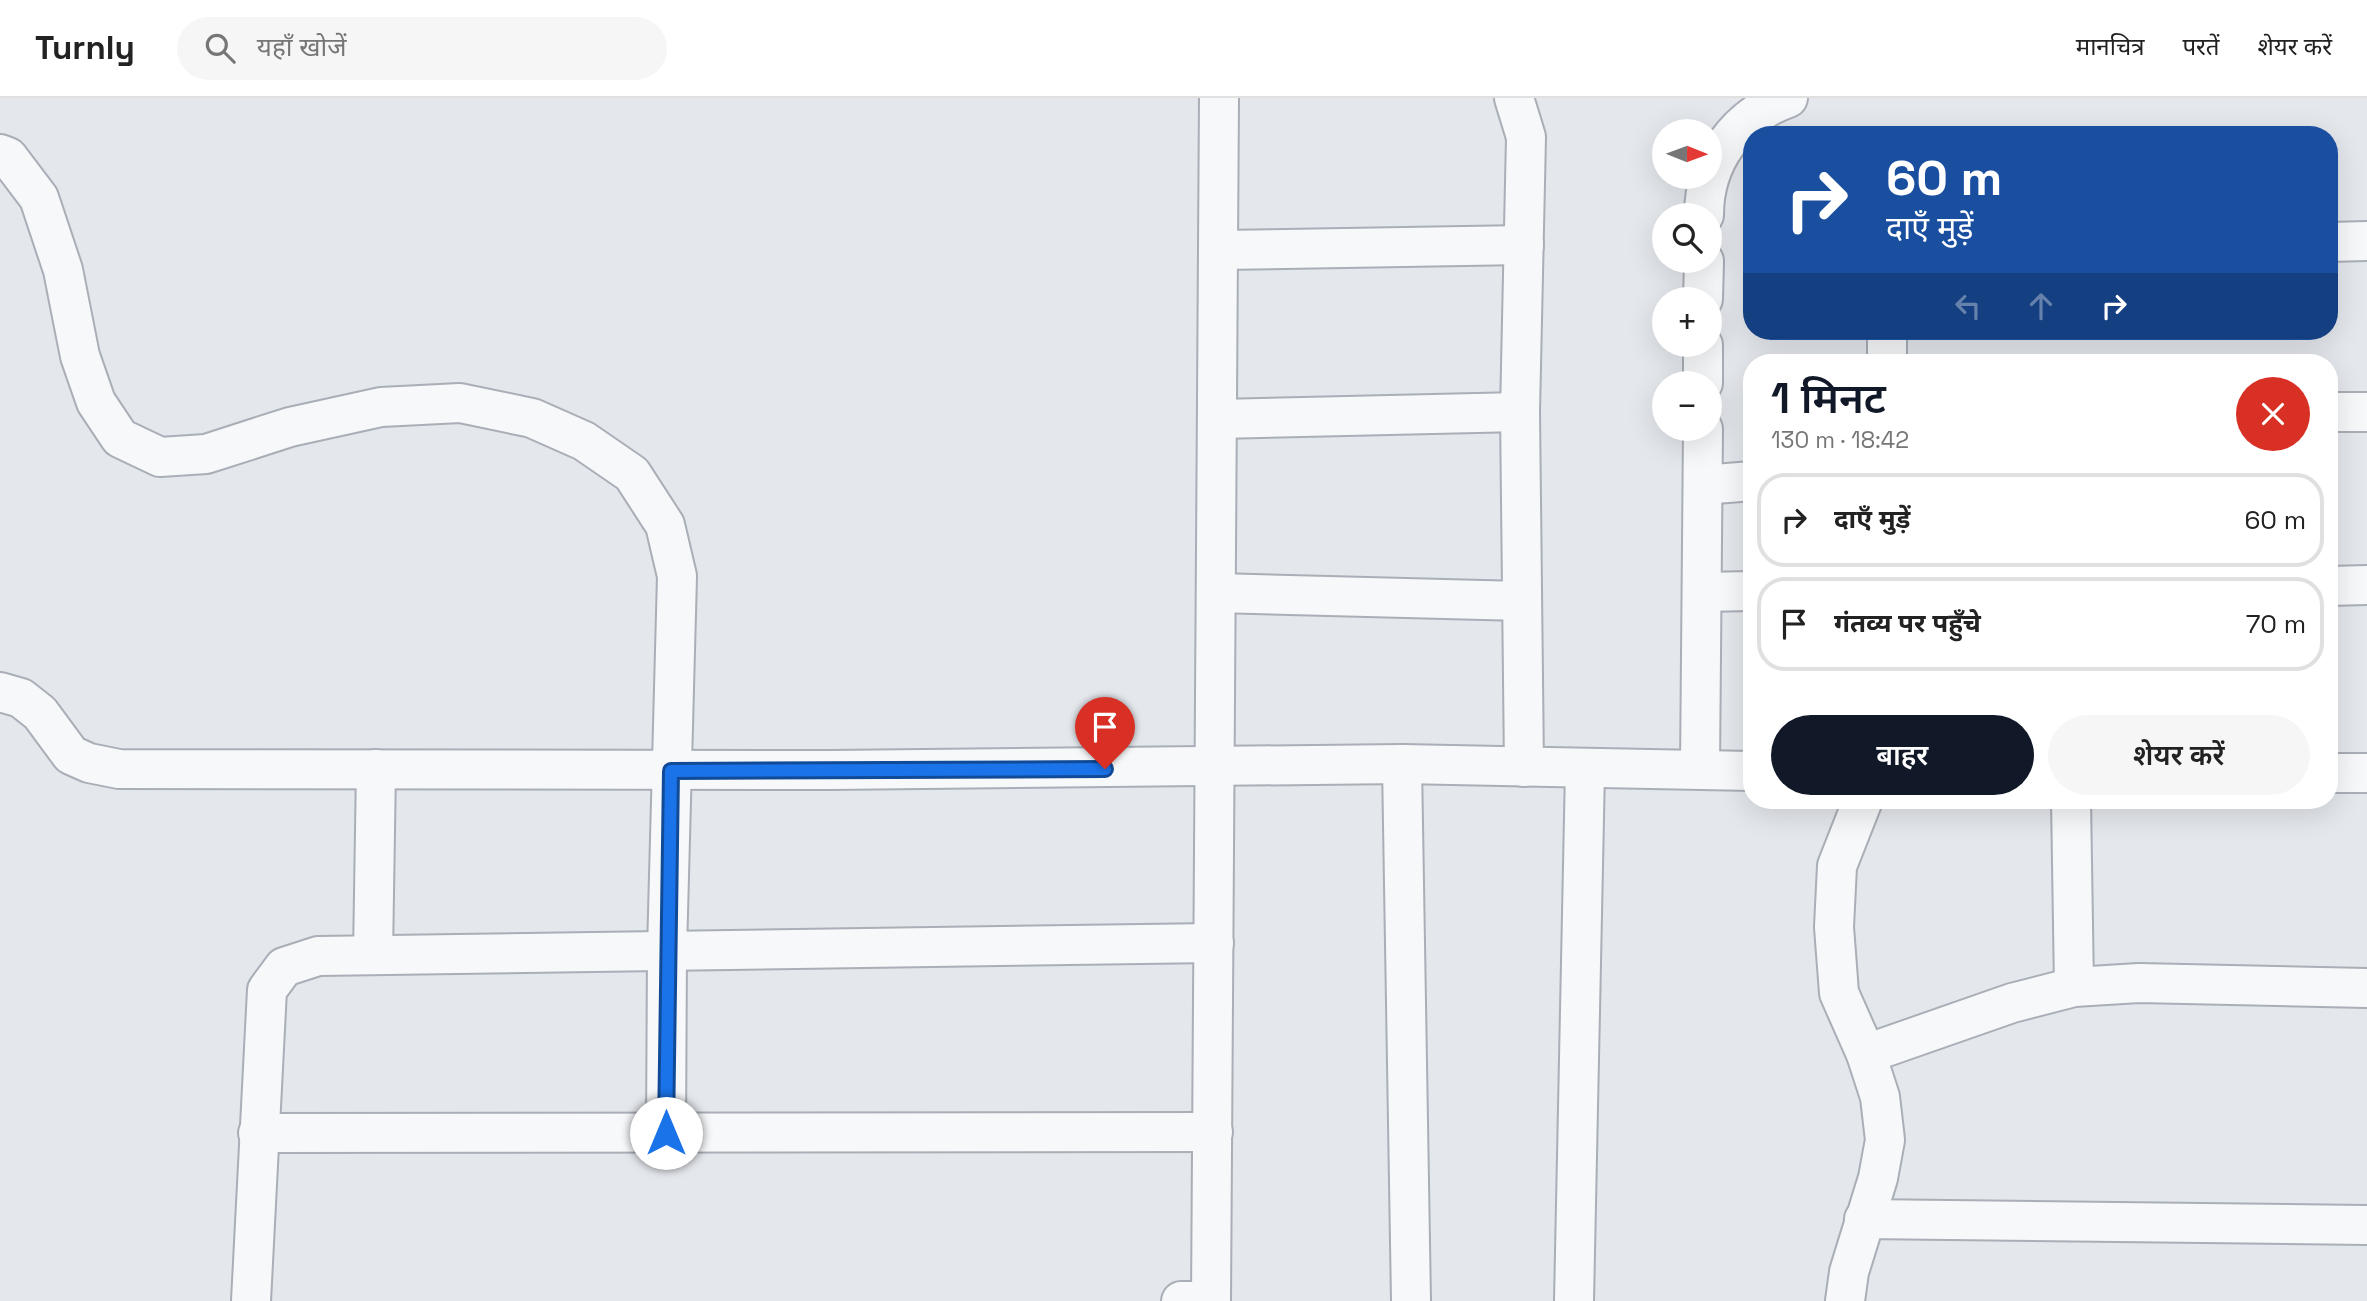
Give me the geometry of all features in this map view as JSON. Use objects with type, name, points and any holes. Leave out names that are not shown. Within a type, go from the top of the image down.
[{"type":"street","points":[[1181,1301],[1212,1301],[1219,98]]},
{"type":"street","points":[[1514,98],[1526,137],[1520,412],[1524,767]]},
{"type":"street","points":[[1707,203],[1717,154],[1740,126],[1788,98]]},
{"type":"street","points":[[0,154],[8,157],[39,198],[63,270],[80,356],[96,402],[120,438],[160,457],[206,454],[290,427],[381,407],[460,403],[532,418],[584,441],[632,474],[665,525],[677,576],[677,668],[671,771],[667,951],[666,1133]]},
{"type":"street","points":[[2338,242],[2367,241]]},
{"type":"street","points":[[1219,250],[1524,245]]},
{"type":"street","points":[[1218,419],[1520,412]]},
{"type":"street","points":[[2338,412],[2367,412]]},
{"type":"street","points":[[1700,769],[1703,441]]},
{"type":"street","points":[[1703,485],[1743,482]]},
{"type":"street","points":[[2338,586],[2367,586]]},
{"type":"street","points":[[1703,592],[1743,591]]},
{"type":"street","points":[[1217,593],[1522,601]]},
{"type":"street","points":[[0,692],[21,698],[40,713],[71,755],[89,763],[120,769],[671,771],[1215,768],[1402,764],[1743,771]]},
{"type":"street","points":[[1402,764],[1411,1301]]},
{"type":"street","points":[[373,955],[376,769]]},
{"type":"street","points":[[1574,1301],[1585,769]]},
{"type":"street","points":[[2338,773],[2367,773]]},
{"type":"street","points":[[1845,1301],[1864,1219],[1878,1178],[1885,1139],[1880,1097],[1866,1054],[1839,993],[1834,927],[1838,866],[1860,809]]},
{"type":"street","points":[[2071,809],[2074,987]]},
{"type":"street","points":[[251,1301],[267,990],[285,967],[318,956],[1214,943]]},
{"type":"street","points":[[1866,1054],[2012,1003],[2074,987],[2139,983],[2367,988]]},
{"type":"street","points":[[258,1133],[1213,1132]]},
{"type":"street","points":[[1864,1219],[2367,1225]]},
{"type":"route","points":[[666,1133],[671,771],[1105,769]]}]
